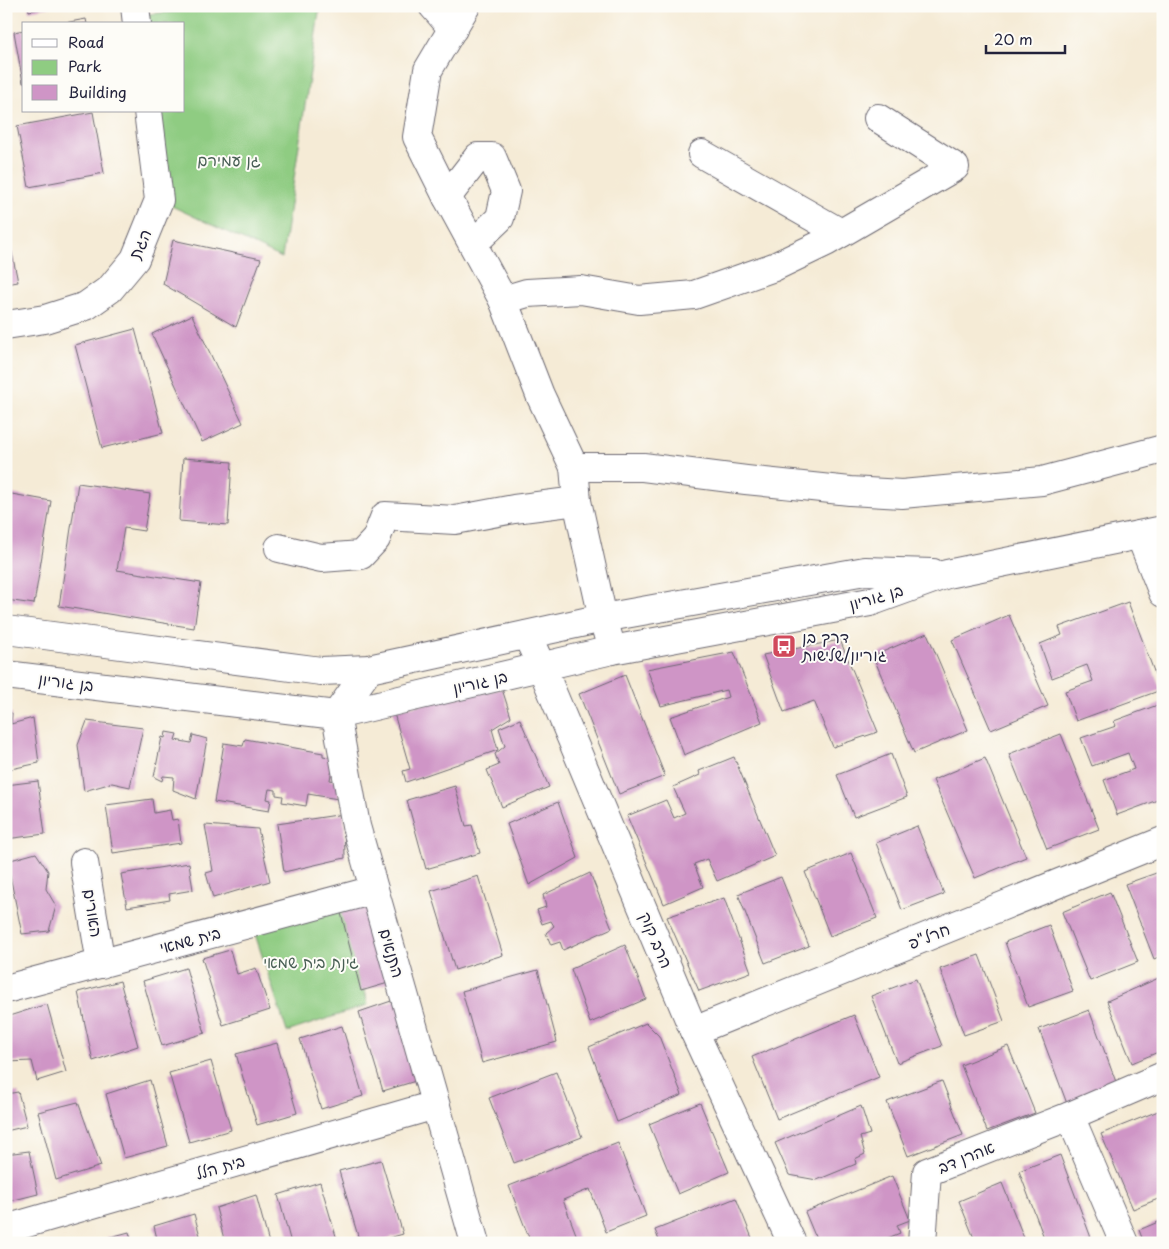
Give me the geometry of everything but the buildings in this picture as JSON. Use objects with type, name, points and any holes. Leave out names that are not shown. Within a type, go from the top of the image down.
[{"type":"street","points":[[134,6],[137,22]]},
{"type":"street","points":[[433,6],[459,17],[428,70],[417,137],[503,300],[540,395],[574,467],[576,501],[612,650]]},
{"type":"street","name":"הגת","points":[[6,325],[45,319],[86,306],[110,289],[135,259],[159,200],[148,112]]},
{"type":"street","points":[[503,300],[527,293],[581,290],[639,300],[694,295],[774,267],[841,233],[955,167],[878,118]]},
{"type":"street","points":[[702,154],[841,233]]},
{"type":"street","points":[[447,197],[478,157],[492,157],[506,191],[500,218],[473,244]]},
{"type":"street","points":[[574,467],[643,467],[746,480],[902,494],[1042,481],[1163,449]]},
{"type":"street","points":[[279,548],[320,558],[360,555],[376,539],[385,516],[455,520],[514,509],[576,501]]},
{"type":"street","points":[[1151,532],[1163,593]]},
{"type":"street","name":"בן גוריון","points":[[6,675],[336,715],[612,650],[870,602],[947,574],[1151,532]]},
{"type":"street","name":"בן גוריון","points":[[6,630],[321,672],[369,669],[603,618],[866,571],[947,574]]},
{"type":"street","name":"הרב קוק","points":[[527,635],[694,1031],[792,1243]]},
{"type":"street","points":[[336,715],[369,669]]},
{"type":"street","name":"התנאים","points":[[336,715],[356,826],[475,1243]]},
{"type":"street","name":"חרל\"פ","points":[[694,1031],[1163,840]]},
{"type":"street","name":"האורים","points":[[84,862],[101,964]]},
{"type":"street","name":"בית שמאי","points":[[6,989],[374,890]]},
{"type":"street","name":"אהרן דב","points":[[922,1243],[928,1172],[1070,1116],[1163,1076]]},
{"type":"street","name":"בית הלל","points":[[6,1229],[435,1105]]},
{"type":"street","points":[[1070,1116],[1124,1243]]},
{"type":"green space","name":"גן עמירם","points":[[244,6],[320,6],[282,258],[159,200],[148,112],[185,112],[185,22],[137,22],[136,15]]},
{"type":"green space","name":"גינת בית שמאי","points":[[345,903],[368,1005],[287,1032],[254,931]]},
{"type":"place","name":"דרך בן גוריון/שלישות","points":[[784,646]]}]
